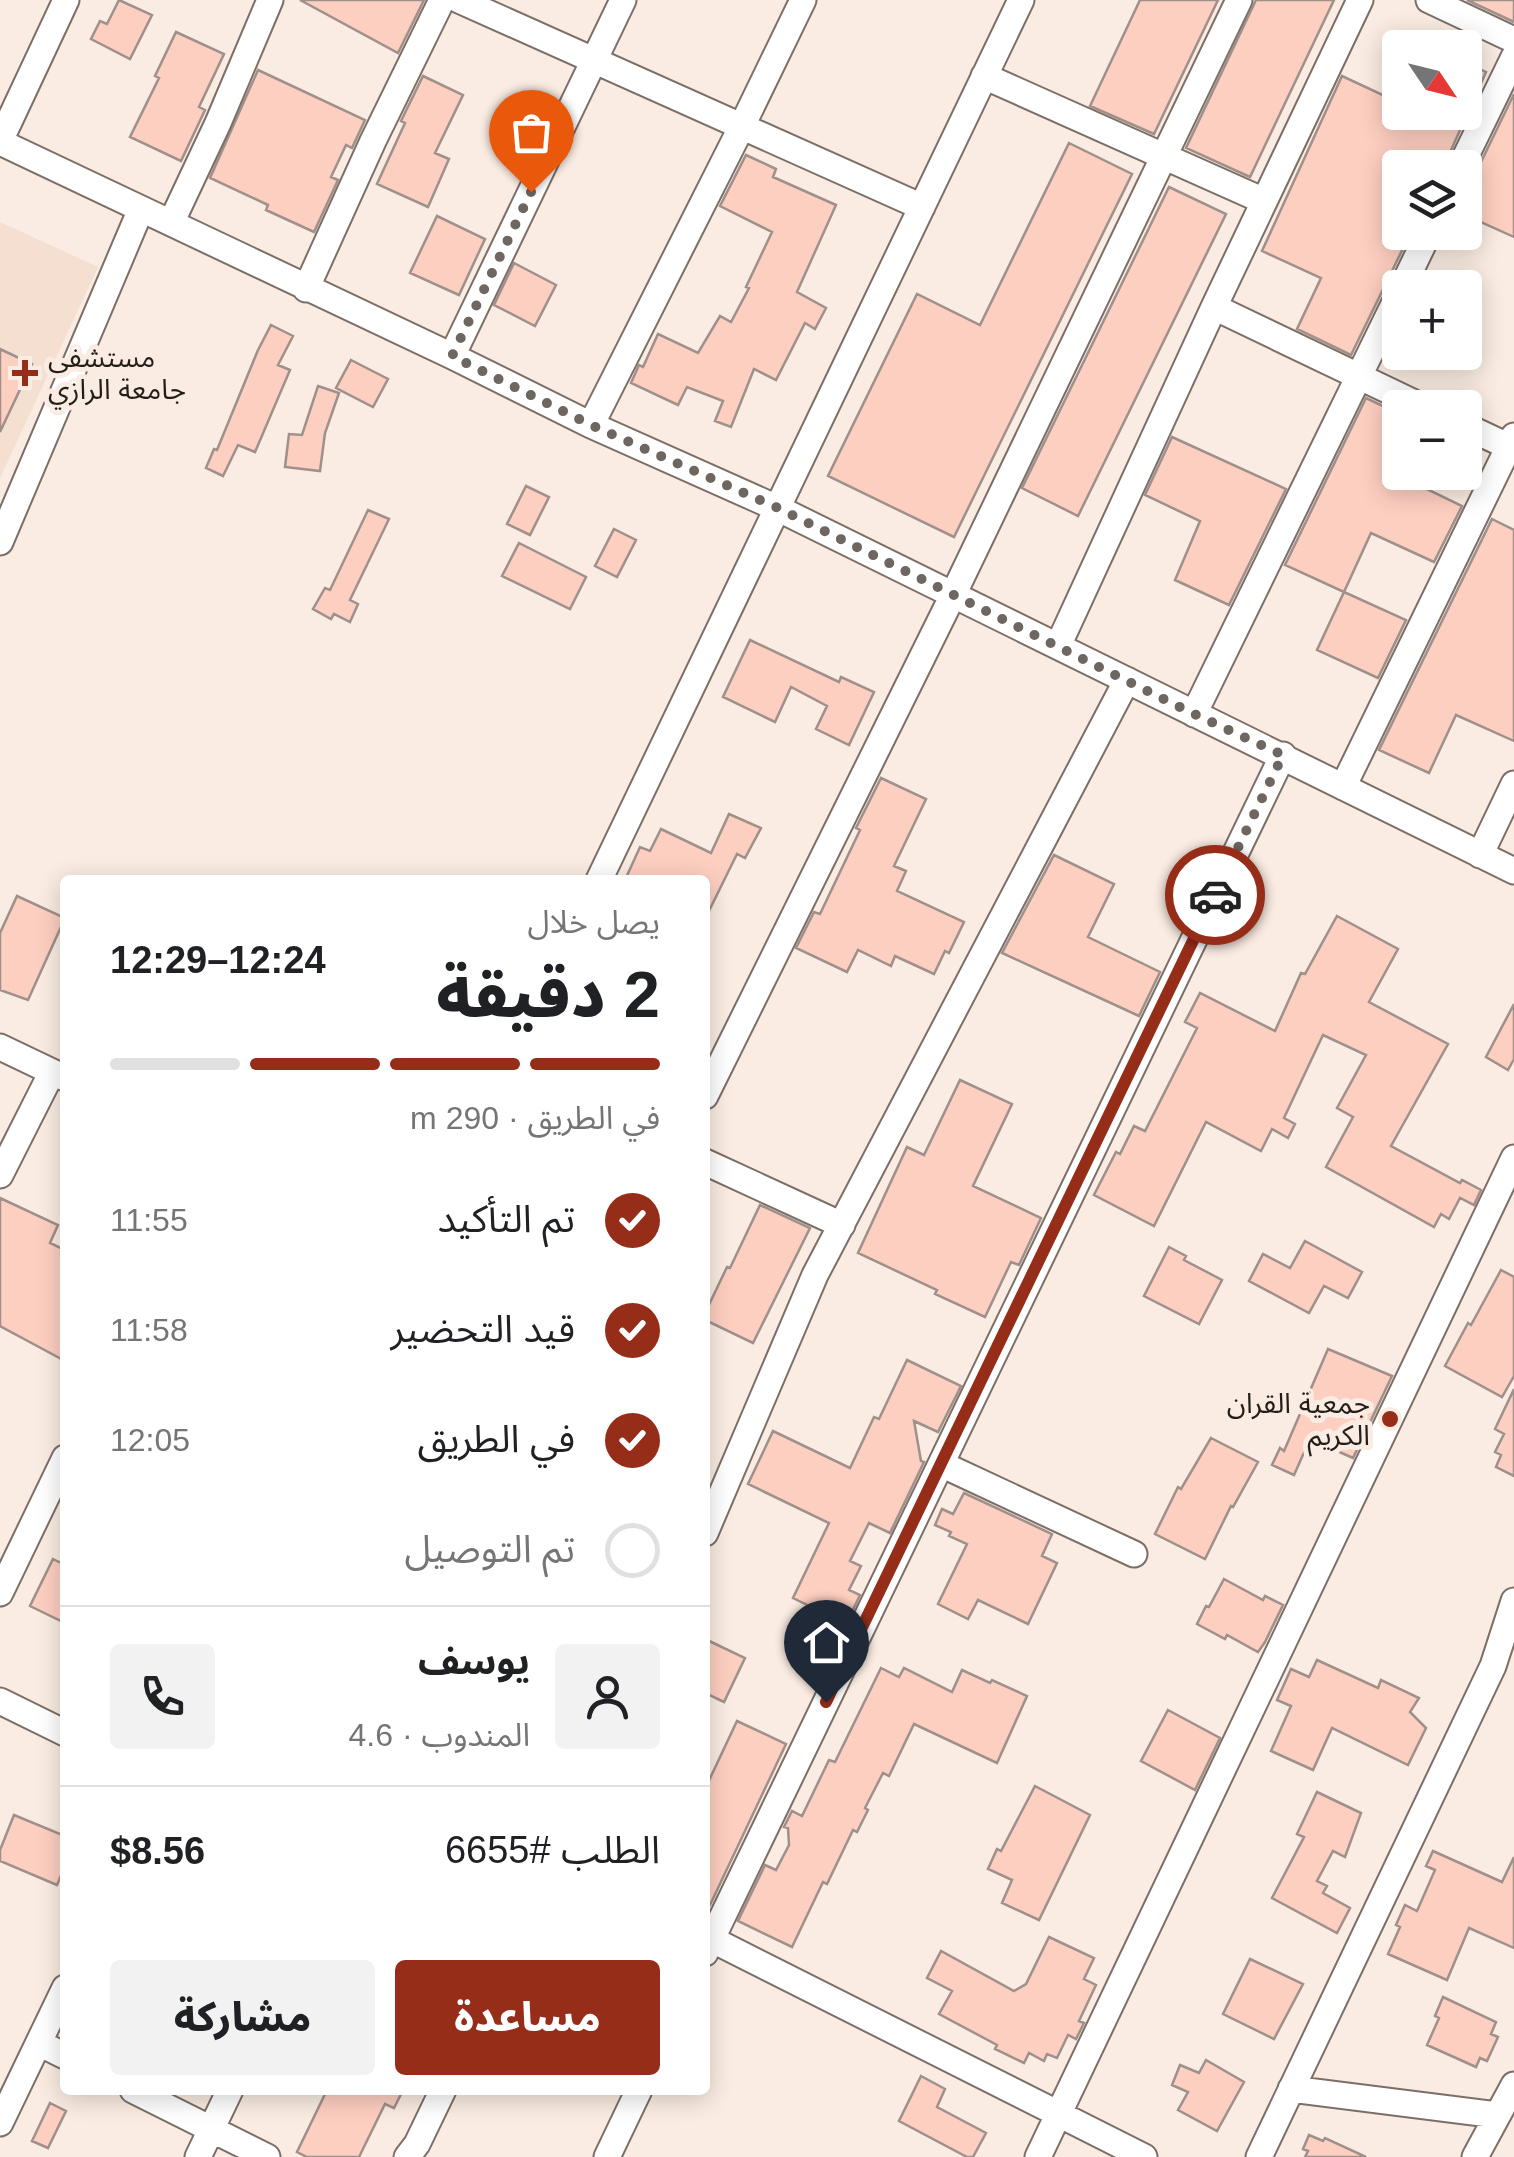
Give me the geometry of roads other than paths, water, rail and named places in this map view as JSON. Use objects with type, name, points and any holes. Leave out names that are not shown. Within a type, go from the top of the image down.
[{"type":"street","points":[[66,0],[0,141],[591,425],[778,508],[1514,870]]},
{"type":"street","points":[[170,223],[270,0]]},
{"type":"street","points":[[306,289],[442,0]]},
{"type":"street","points":[[459,0],[922,207]]},
{"type":"street","points":[[452,356],[623,0]]},
{"type":"street","points":[[591,425],[803,0]]},
{"type":"street","points":[[602,875],[1021,0]]},
{"type":"street","points":[[710,1086],[1239,0]]},
{"type":"street","points":[[1058,646],[1360,0]]},
{"type":"street","points":[[1429,0],[1514,40]]},
{"type":"street","points":[[1469,150],[1514,58]]},
{"type":"street","points":[[984,76],[1264,202]]},
{"type":"street","points":[[0,542],[141,209]]},
{"type":"street","points":[[1214,307],[1388,390]]},
{"type":"street","points":[[1194,714],[1382,329]]},
{"type":"street","points":[[1343,787],[1512,444],[1482,433]]},
{"type":"street","points":[[710,1520],[815,1275],[1126,680]]},
{"type":"street","points":[[710,1937],[1283,755]]},
{"type":"street","points":[[1480,855],[1514,784]]},
{"type":"street","points":[[0,1047],[59,1075],[0,1175]]},
{"type":"street","points":[[1038,2157],[1514,1158]]},
{"type":"street","points":[[710,1164],[842,1225]]},
{"type":"street","points":[[941,1464],[1134,1554]]},
{"type":"street","points":[[0,1593],[60,1468]]},
{"type":"street","points":[[1259,2157],[1493,1666],[1514,1601]]},
{"type":"street","points":[[0,1702],[60,1731]]},
{"type":"street","points":[[710,1944],[1144,2157]]},
{"type":"street","points":[[0,2123],[60,1998]]},
{"type":"street","points":[[38,2043],[60,2054]]},
{"type":"street","points":[[1475,2157],[1514,2085]]},
{"type":"street","points":[[1291,2089],[1498,2115]]},
{"type":"street","points":[[143,2095],[267,2157]]},
{"type":"street","points":[[198,2157],[228,2095]]},
{"type":"street","points":[[407,2157],[441,2095]]},
{"type":"street","points":[[607,2157],[637,2095]]},
{"type":"place","name":"مستشفى جامعة الرازي","points":[[25,373]]},
{"type":"place","name":"جمعية القران الكريم","points":[[1390,1419]]}]
